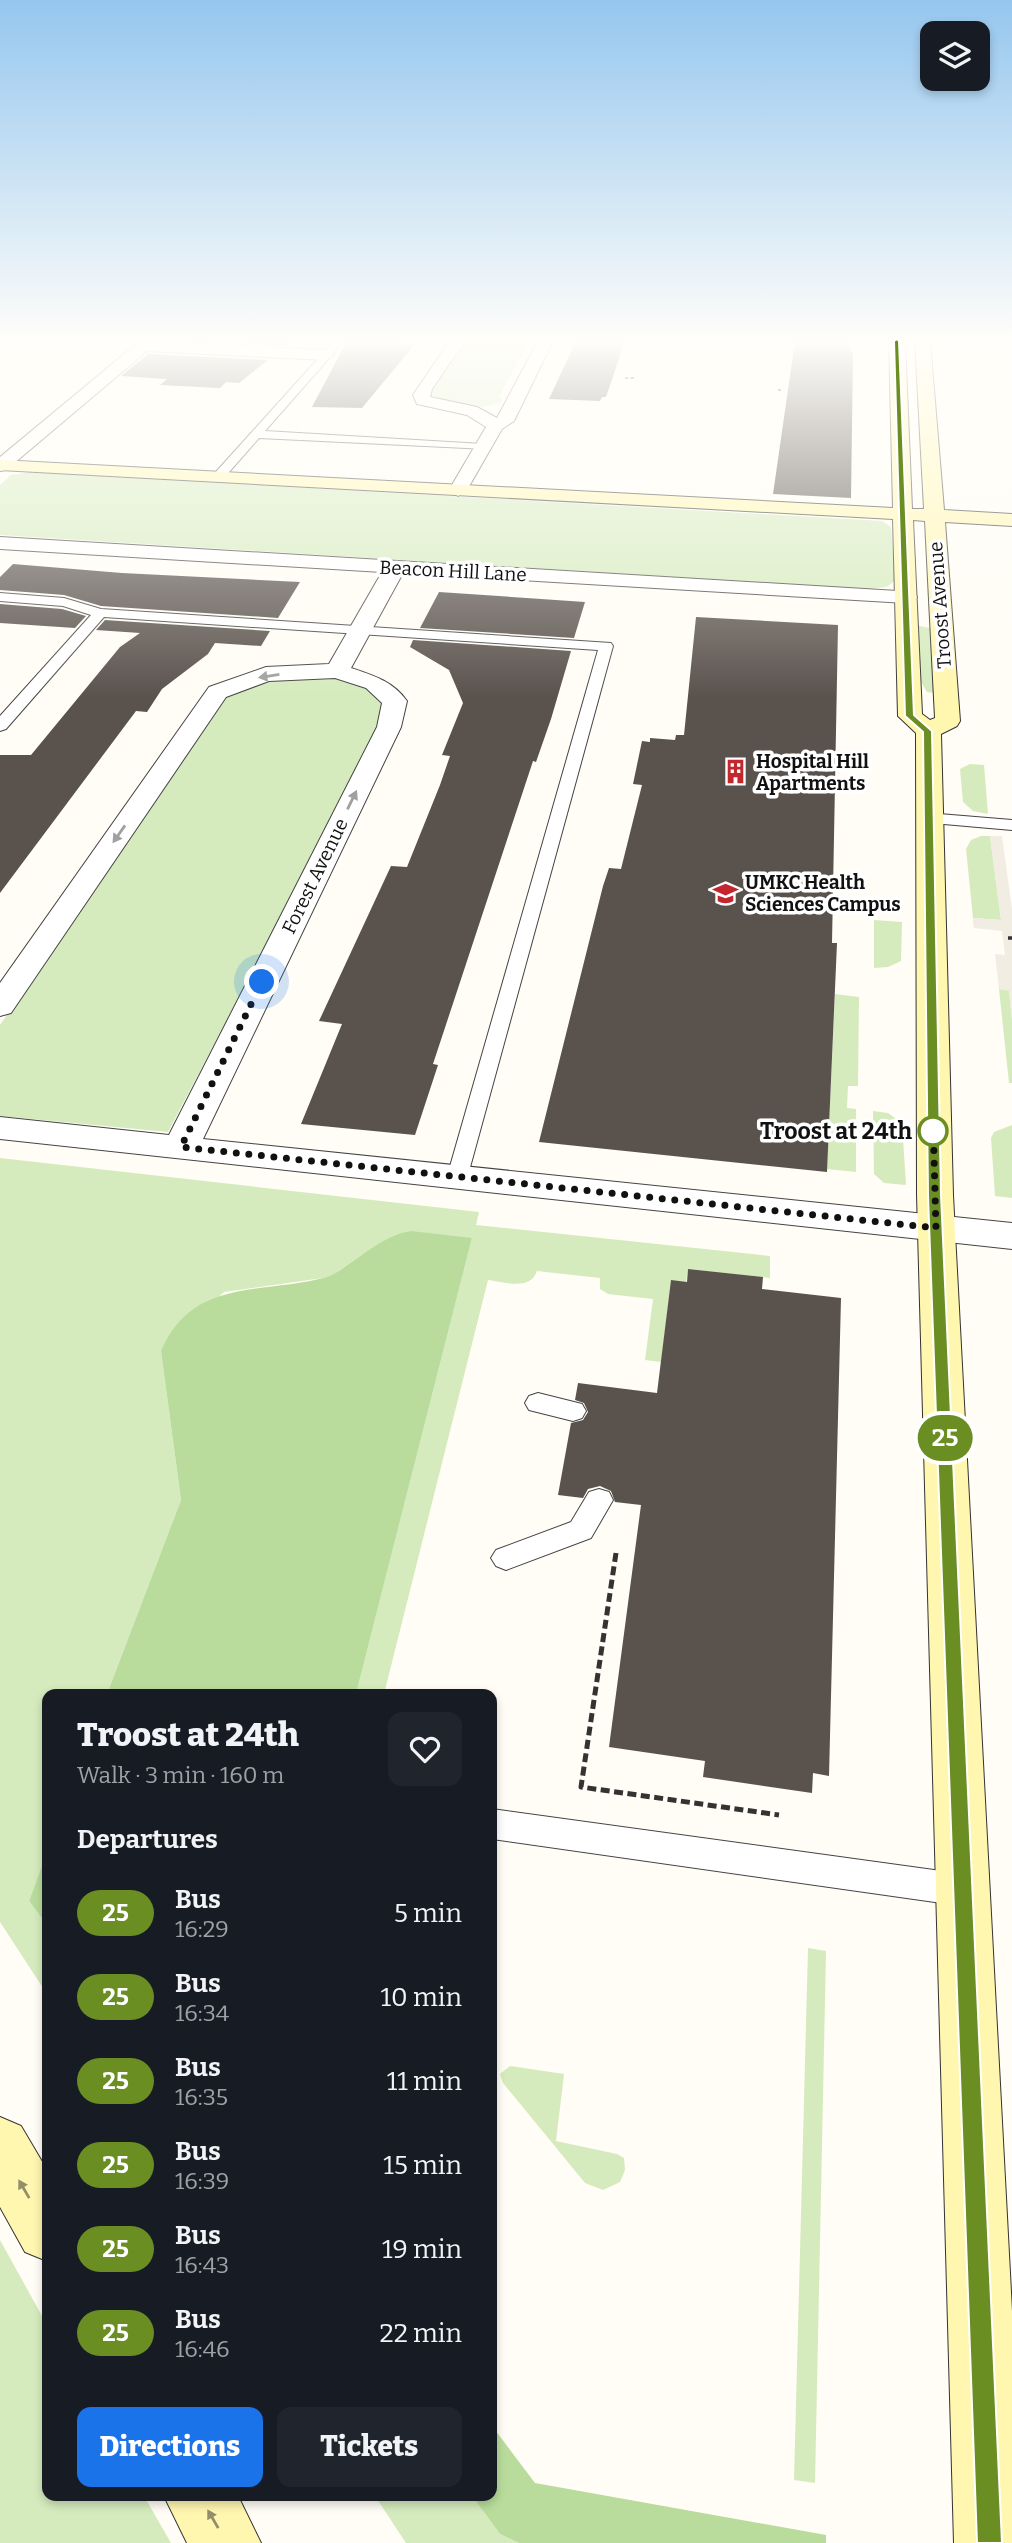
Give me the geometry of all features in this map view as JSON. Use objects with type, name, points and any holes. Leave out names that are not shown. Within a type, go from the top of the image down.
[{"type":"main road","name":"Troost Avenue","points":[[901,460],[910,716],[928,731],[948,721],[930,460]]},
{"type":"main road","points":[[0,465],[1012,520]]},
{"type":"main road","points":[[928,731],[927,818],[936,1228],[989,2543]]},
{"type":"main road","points":[[0,2147],[42,2221]]},
{"type":"main road","points":[[202,2501],[226,2543]]},
{"type":"street","points":[[458,490],[476,460]]},
{"type":"street","name":"Beacon Hill Lane","points":[[0,543],[906,597]]},
{"type":"street","points":[[337,671],[395,568]]},
{"type":"street","name":"Forest Avenue","points":[[0,1006],[217,692],[266,674],[337,671],[374,683],[395,701],[389,727],[181,1147]]},
{"type":"street","points":[[0,1128],[1012,1236]]},
{"type":"lane","points":[[218,477],[233,460]]},
{"type":"lane","points":[[0,597],[64,602],[100,613],[606,646],[458,1177]]},
{"type":"lane","points":[[0,726],[100,613]]},
{"type":"lane","points":[[927,818],[1012,825]]},
{"type":"lane","points":[[538,1403],[573,1411]]},
{"type":"lane","points":[[506,1558],[581,1530],[599,1500]]},
{"type":"lane","points":[[497,1825],[963,1891]]},
{"type":"path","points":[[617,1547],[581,1787],[787,1816]]},
{"type":"green space","points":[[31,472],[882,521],[891,527],[895,581],[886,587],[870,589],[0,535],[0,485],[11,475]]},
{"type":"green space","points":[[915,625],[930,628],[934,693],[927,692],[916,673]]},
{"type":"green space","points":[[333,676],[359,682],[384,701],[377,733],[168,1132],[0,1116],[0,1025],[219,702],[231,693],[259,682]]},
{"type":"green space","points":[[970,764],[984,765],[988,814],[973,811],[963,802],[960,769]]},
{"type":"green space","points":[[990,836],[1001,920],[973,918],[966,849],[971,840]]},
{"type":"green space","points":[[874,920],[902,922],[901,961],[888,967],[874,968]]},
{"type":"green space","points":[[999,989],[1009,990],[1012,1083],[1009,1083]]},
{"type":"green space","points":[[835,994],[859,997],[858,1086],[848,1086],[847,1108],[856,1109],[856,1172],[827,1169]]},
{"type":"green space","points":[[873,1111],[888,1113],[902,1123],[906,1185],[884,1183],[874,1174]]},
{"type":"green space","points":[[1012,1125],[1012,1198],[995,1196],[991,1138],[994,1132]]},
{"type":"green space","points":[[0,1158],[479,1212],[476,1225],[770,1256],[770,1278],[688,1269],[686,1282],[671,1281],[661,1362],[645,1360],[653,1299],[608,1294],[600,1289],[600,1278],[537,1271],[534,1277],[523,1283],[488,1280],[385,1689],[357,1689],[472,1238],[375,1246],[330,1277],[224,1292],[161,1351],[181,1500],[109,1689],[42,1689],[42,1866],[29,1901],[42,1918],[42,1986],[0,1922]]},
{"type":"green space","points":[[411,1231],[472,1238],[357,1689],[109,1689],[181,1500],[161,1351],[175,1327],[192,1310],[211,1299],[327,1277],[385,1240]]},
{"type":"green space","points":[[42,1866],[42,1918],[29,1901]]},
{"type":"green space","points":[[808,1948],[826,1951],[815,2483],[794,2480]]},
{"type":"green space","points":[[510,2066],[564,2074],[556,2141],[617,2154],[624,2158],[625,2170],[620,2182],[603,2190],[585,2183],[503,2083],[500,2074]]},
{"type":"green space","points":[[0,2240],[42,2316],[42,2501],[147,2501],[171,2543],[0,2543]]},
{"type":"green space","points":[[497,2433],[535,2483],[826,2535],[826,2543],[519,2543],[500,2534],[476,2501],[497,2501]]},
{"type":"green space","points":[[378,2501],[476,2501],[500,2534],[519,2543],[406,2543]]},
{"type":"shaded area","points":[[990,836],[1002,836],[1012,909],[1012,1019],[1009,991],[999,989],[995,954],[1005,955],[1002,931],[974,928],[973,924],[973,918],[1001,920]]},
{"type":"building","points":[[778,460],[852,460],[851,498],[773,494]]},
{"type":"building","points":[[13,564],[122,573],[300,582],[278,618],[101,606],[64,595],[0,590],[0,577]]},
{"type":"building","points":[[439,592],[585,602],[574,638],[420,628]]},
{"type":"building","points":[[0,604],[62,609],[86,616],[75,628],[0,623]]},
{"type":"building","name":"UMKC Health Sciences Campus","points":[[696,617],[838,625],[832,943],[837,943],[827,1172],[539,1142],[603,886],[609,868],[621,869],[642,785],[633,784],[642,741],[650,742],[650,738],[675,740],[676,735],[684,735]]},
{"type":"building","points":[[105,620],[270,631],[261,646],[215,643],[208,654],[162,689],[147,712],[136,711],[0,893],[0,755],[31,755],[120,647],[140,633],[96,630]]},
{"type":"building","points":[[413,640],[571,651],[551,719],[536,762],[533,761],[433,1064],[438,1065],[415,1135],[301,1124],[342,1024],[319,1021],[391,866],[407,867],[450,756],[442,755],[463,703],[449,670],[410,647]]},
{"type":"building","points":[[688,1269],[763,1277],[762,1289],[841,1298],[829,1776],[813,1773],[812,1793],[703,1777],[705,1761],[609,1747],[641,1505],[615,1502],[611,1491],[600,1486],[588,1489],[583,1498],[558,1495],[571,1423],[583,1420],[588,1412],[584,1403],[575,1400],[578,1383],[657,1393],[671,1280],[687,1282]]},
{"type":"bus line","name":"25","points":[[901,460],[910,716],[928,731],[927,818],[935,1195],[989,2543]]},
{"type":"place","name":"Hospital Hill Apartments","points":[[736,772]]},
{"type":"place","name":"UMKC Health Sciences Campus","points":[[725,893]]},
{"type":"place","name":"Troost at 24th","points":[[933,1131]]},
{"type":"route","points":[[262,982],[181,1147],[936,1228],[933,1121],[933,1131]]}]
